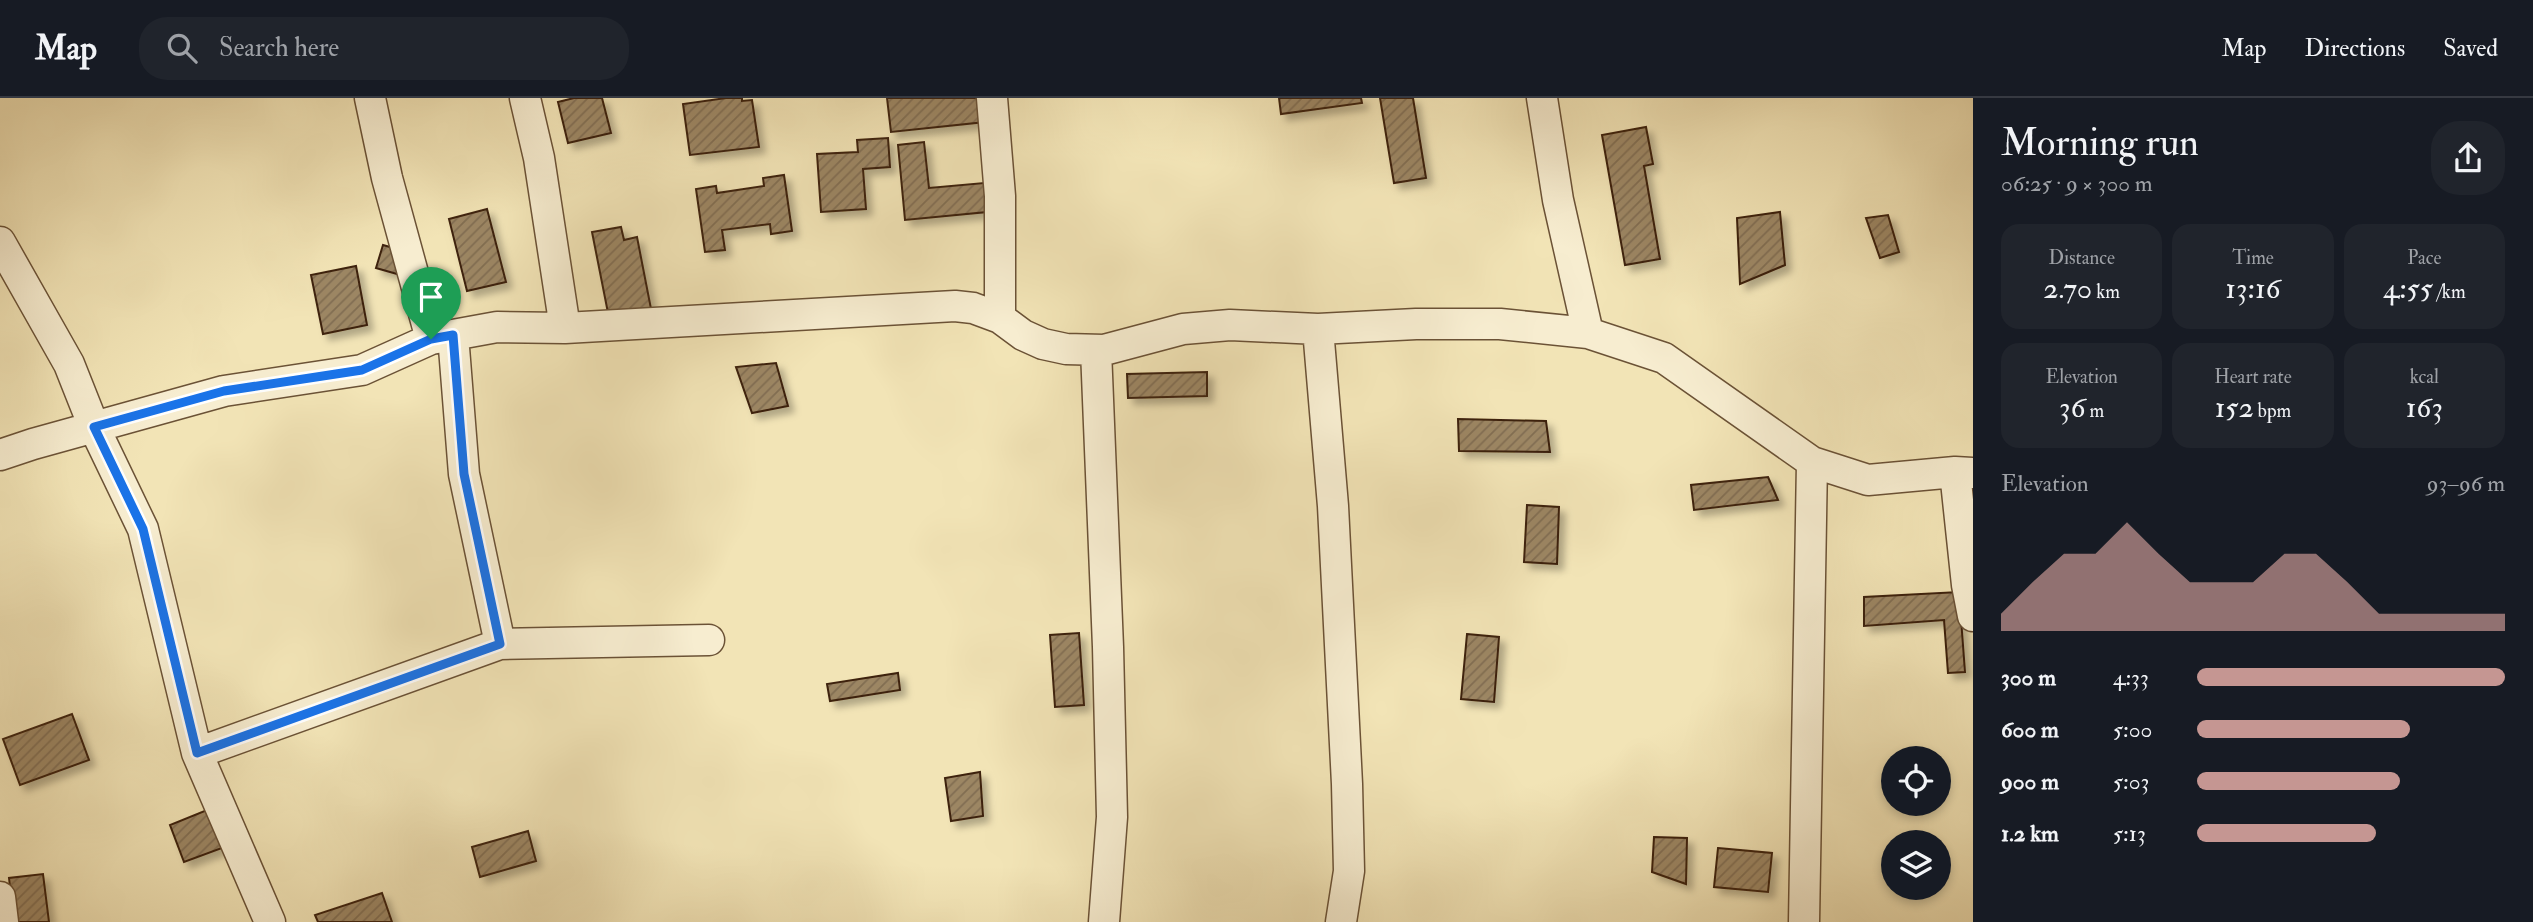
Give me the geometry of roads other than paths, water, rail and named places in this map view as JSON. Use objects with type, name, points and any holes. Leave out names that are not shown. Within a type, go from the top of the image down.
[{"type":"street","points":[[370,98],[387,178],[442,337],[464,474],[500,644]]},
{"type":"street","points":[[525,98],[539,158],[565,328]]},
{"type":"street","points":[[992,98],[1000,196],[1000,318]]},
{"type":"street","points":[[1542,98],[1558,200],[1588,333]]},
{"type":"street","points":[[0,242],[69,364],[94,427],[143,529],[197,753],[270,922]]},
{"type":"street","points":[[0,455],[224,391],[362,370],[442,337],[497,327],[565,328],[955,306],[973,308],[1000,318],[1023,335],[1043,344],[1066,349],[1096,350],[1183,329],[1230,325],[1318,329],[1500,324],[1588,333],[1664,358],[1812,462],[1868,480],[1964,472],[1966,586],[1973,616]]},
{"type":"street","points":[[1318,329],[1334,520],[1347,784],[1349,871],[1341,922]]},
{"type":"street","points":[[1096,350],[1112,817],[1104,922]]},
{"type":"street","points":[[1804,922],[1812,462]]},
{"type":"street","points":[[197,753],[500,644],[709,640]]},
{"type":"street","points":[[0,897],[3,922]]}]
